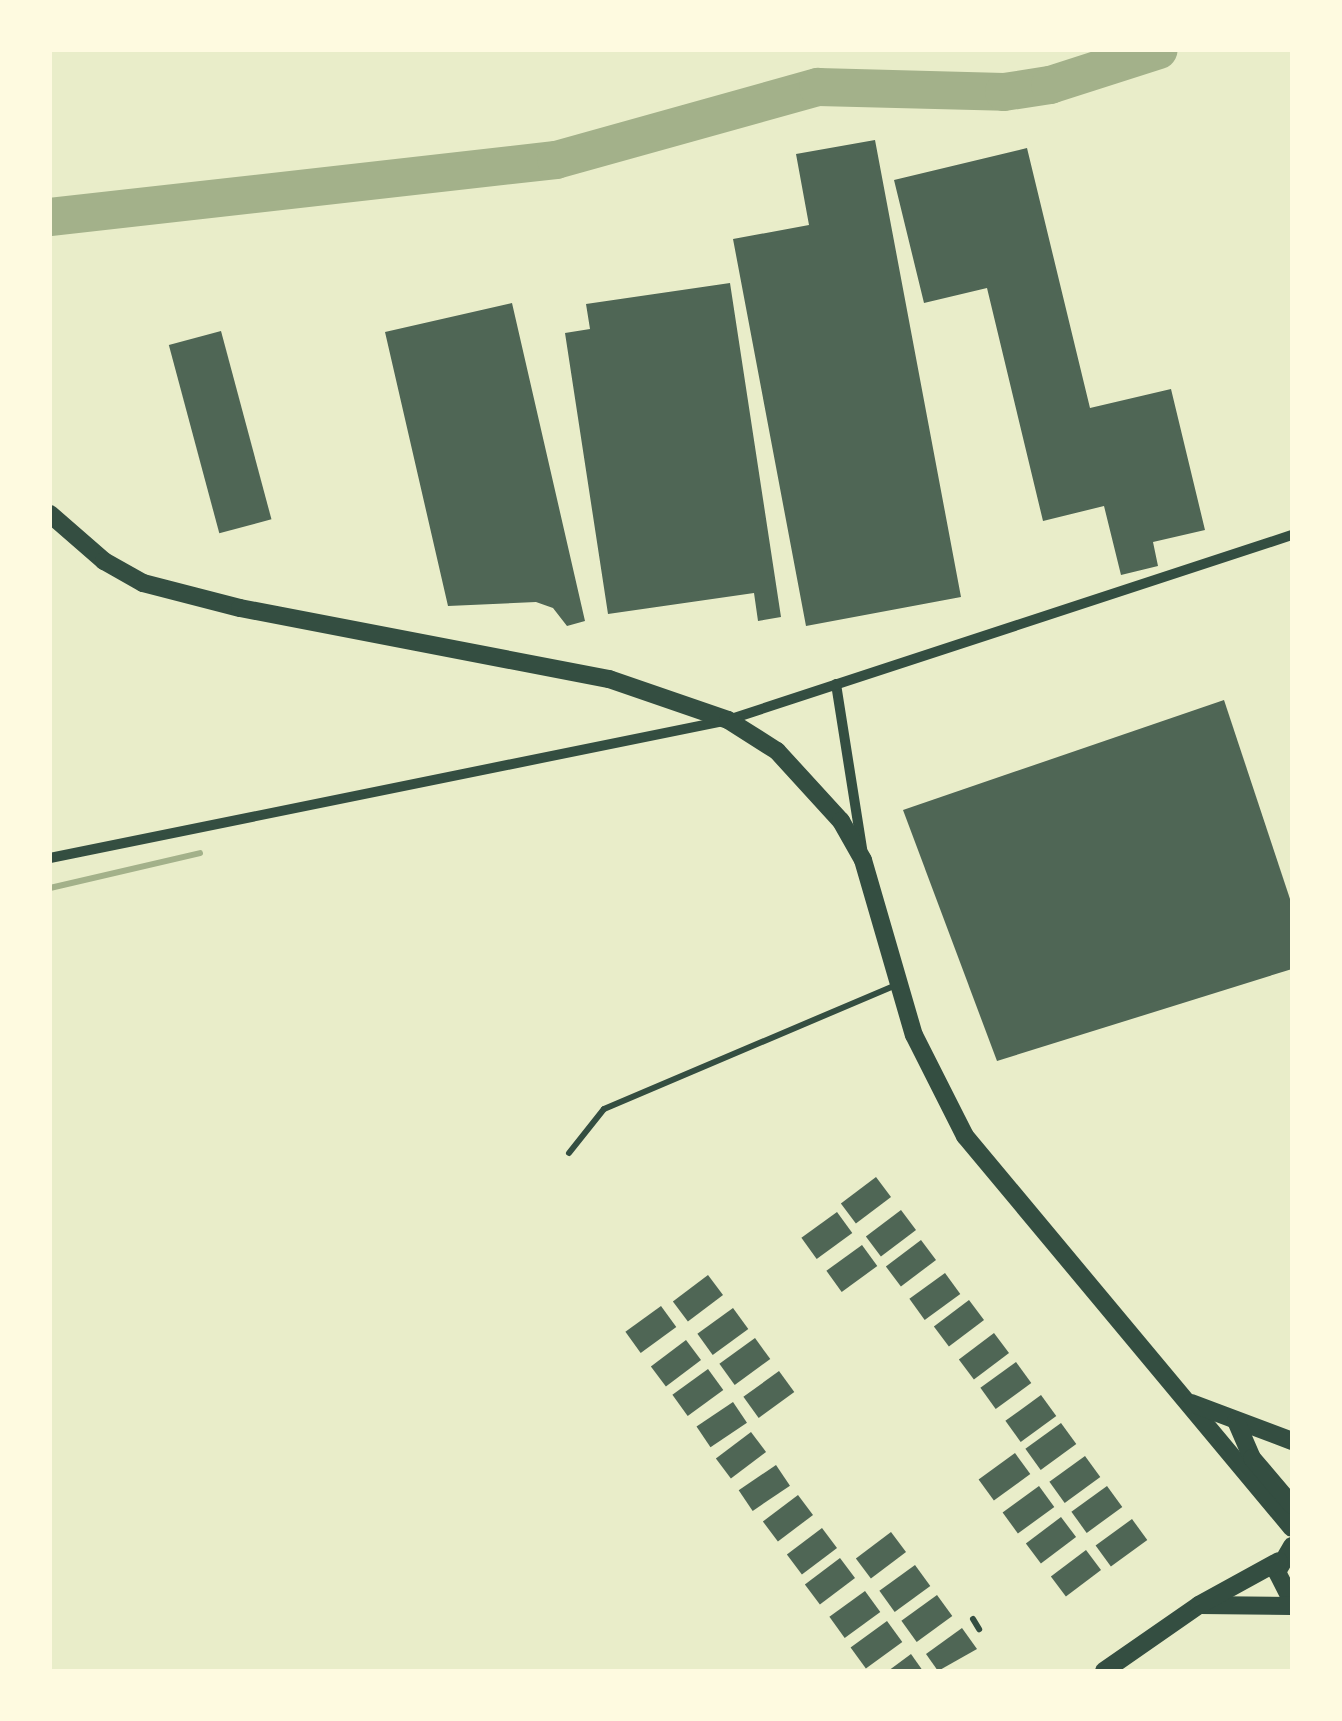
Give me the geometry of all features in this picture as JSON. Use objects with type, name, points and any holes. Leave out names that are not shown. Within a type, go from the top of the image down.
[{"type":"main road","points":[[50,514],[104,561],[144,583],[240,608],[609,678],[728,720],[777,751],[810,784],[863,860],[914,1035],[965,1136],[1292,1528]]},
{"type":"main road","points":[[1186,1401],[1292,1442]]},
{"type":"main road","points":[[1236,1421],[1252,1458],[1292,1505]]},
{"type":"main road","points":[[1104,1671],[1199,1605],[1279,1562],[1292,1546]]},
{"type":"main road","points":[[1279,1562],[1278,1583],[1292,1604]]},
{"type":"main road","points":[[1199,1605],[1292,1604]]},
{"type":"street","points":[[50,858],[728,720],[1292,535]]},
{"type":"street","points":[[836,684],[863,860]]},
{"type":"lane","points":[[569,1153],[604,1109],[900,984]]},
{"type":"lane","points":[[973,1619],[979,1628]]},
{"type":"building","points":[[875,140],[961,597],[806,626],[733,239],[809,225],[796,154]]},
{"type":"building","points":[[1027,148],[1090,408],[1171,389],[1205,530],[1153,542],[1158,566],[1121,575],[1104,506],[1043,521],[987,288],[924,303],[894,180]]},
{"type":"building","points":[[730,283],[781,617],[758,621],[754,593],[608,614],[565,333],[590,329],[586,304]]},
{"type":"building","points":[[512,303],[585,621],[567,626],[553,608],[536,602],[448,606],[385,332]]},
{"type":"building","points":[[221,331],[271,519],[219,533],[169,345]]},
{"type":"building","points":[[1224,700],[1292,905],[1292,969],[997,1061],[903,810]]},
{"type":"building","points":[[876,1177],[891,1197],[856,1223],[841,1203]]},
{"type":"building","points":[[901,1210],[916,1230],[881,1256],[866,1236]]},
{"type":"building","points":[[837,1212],[852,1233],[817,1259],[801,1238]]},
{"type":"building","points":[[921,1240],[936,1260],[901,1286],[886,1266]]},
{"type":"building","points":[[862,1245],[877,1266],[842,1292],[826,1271]]},
{"type":"building","points":[[945,1273],[960,1294],[925,1320],[909,1299]]},
{"type":"building","points":[[708,1275],[723,1295],[688,1321],[673,1301]]},
{"type":"building","points":[[969,1300],[984,1320],[949,1346],[934,1326]]},
{"type":"building","points":[[661,1306],[676,1327],[641,1353],[625,1332]]},
{"type":"building","points":[[733,1308],[748,1329],[713,1355],[697,1334]]},
{"type":"building","points":[[994,1333],[1009,1353],[974,1379],[959,1359]]},
{"type":"building","points":[[755,1338],[770,1359],[735,1385],[719,1364]]},
{"type":"building","points":[[686,1340],[701,1360],[666,1386],[651,1366]]},
{"type":"building","points":[[1016,1362],[1031,1383],[996,1409],[980,1388]]},
{"type":"building","points":[[708,1369],[723,1390],[688,1416],[672,1395]]},
{"type":"building","points":[[779,1371],[794,1392],[759,1418],[743,1397]]},
{"type":"building","points":[[1041,1395],[1056,1416],[1021,1442],[1005,1421]]},
{"type":"building","points":[[733,1402],[747,1423],[711,1447],[697,1427]]},
{"type":"building","points":[[1061,1423],[1076,1444],[1041,1470],[1025,1449]]},
{"type":"building","points":[[751,1432],[766,1452],[731,1478],[716,1458]]},
{"type":"building","points":[[1015,1453],[1030,1474],[994,1500],[979,1479]]},
{"type":"building","points":[[1085,1456],[1100,1477],[1065,1503],[1049,1482]]},
{"type":"building","points":[[776,1465],[790,1486],[753,1511],[739,1490]]},
{"type":"building","points":[[1039,1486],[1054,1507],[1018,1533],[1003,1512]]},
{"type":"building","points":[[1107,1486],[1122,1507],[1087,1533],[1071,1512]]},
{"type":"building","points":[[798,1495],[813,1515],[778,1541],[763,1521]]},
{"type":"building","points":[[1061,1517],[1076,1537],[1041,1563],[1026,1543]]},
{"type":"building","points":[[1132,1519],[1147,1540],[1111,1566],[1096,1545]]},
{"type":"building","points":[[822,1528],[837,1548],[802,1574],[787,1554]]},
{"type":"building","points":[[891,1532],[906,1552],[871,1578],[856,1558]]},
{"type":"building","points":[[1086,1550],[1101,1570],[1066,1596],[1051,1576]]},
{"type":"building","points":[[840,1558],[855,1578],[820,1604],[805,1584]]},
{"type":"building","points":[[915,1565],[930,1586],[895,1612],[879,1591]]},
{"type":"building","points":[[865,1591],[880,1612],[845,1638],[829,1617]]},
{"type":"building","points":[[937,1595],[952,1616],[917,1642],[901,1621]]},
{"type":"building","points":[[887,1621],[902,1642],[866,1668],[851,1647]]},
{"type":"building","points":[[962,1628],[977,1649],[938,1671],[926,1654]]},
{"type":"building","points":[[911,1654],[923,1671],[888,1671]]},
{"type":"waterway","points":[[50,217],[556,160],[818,87],[1004,92],[1050,85],[1159,50]]},
{"type":"waterway","points":[[50,888],[200,853]]}]
